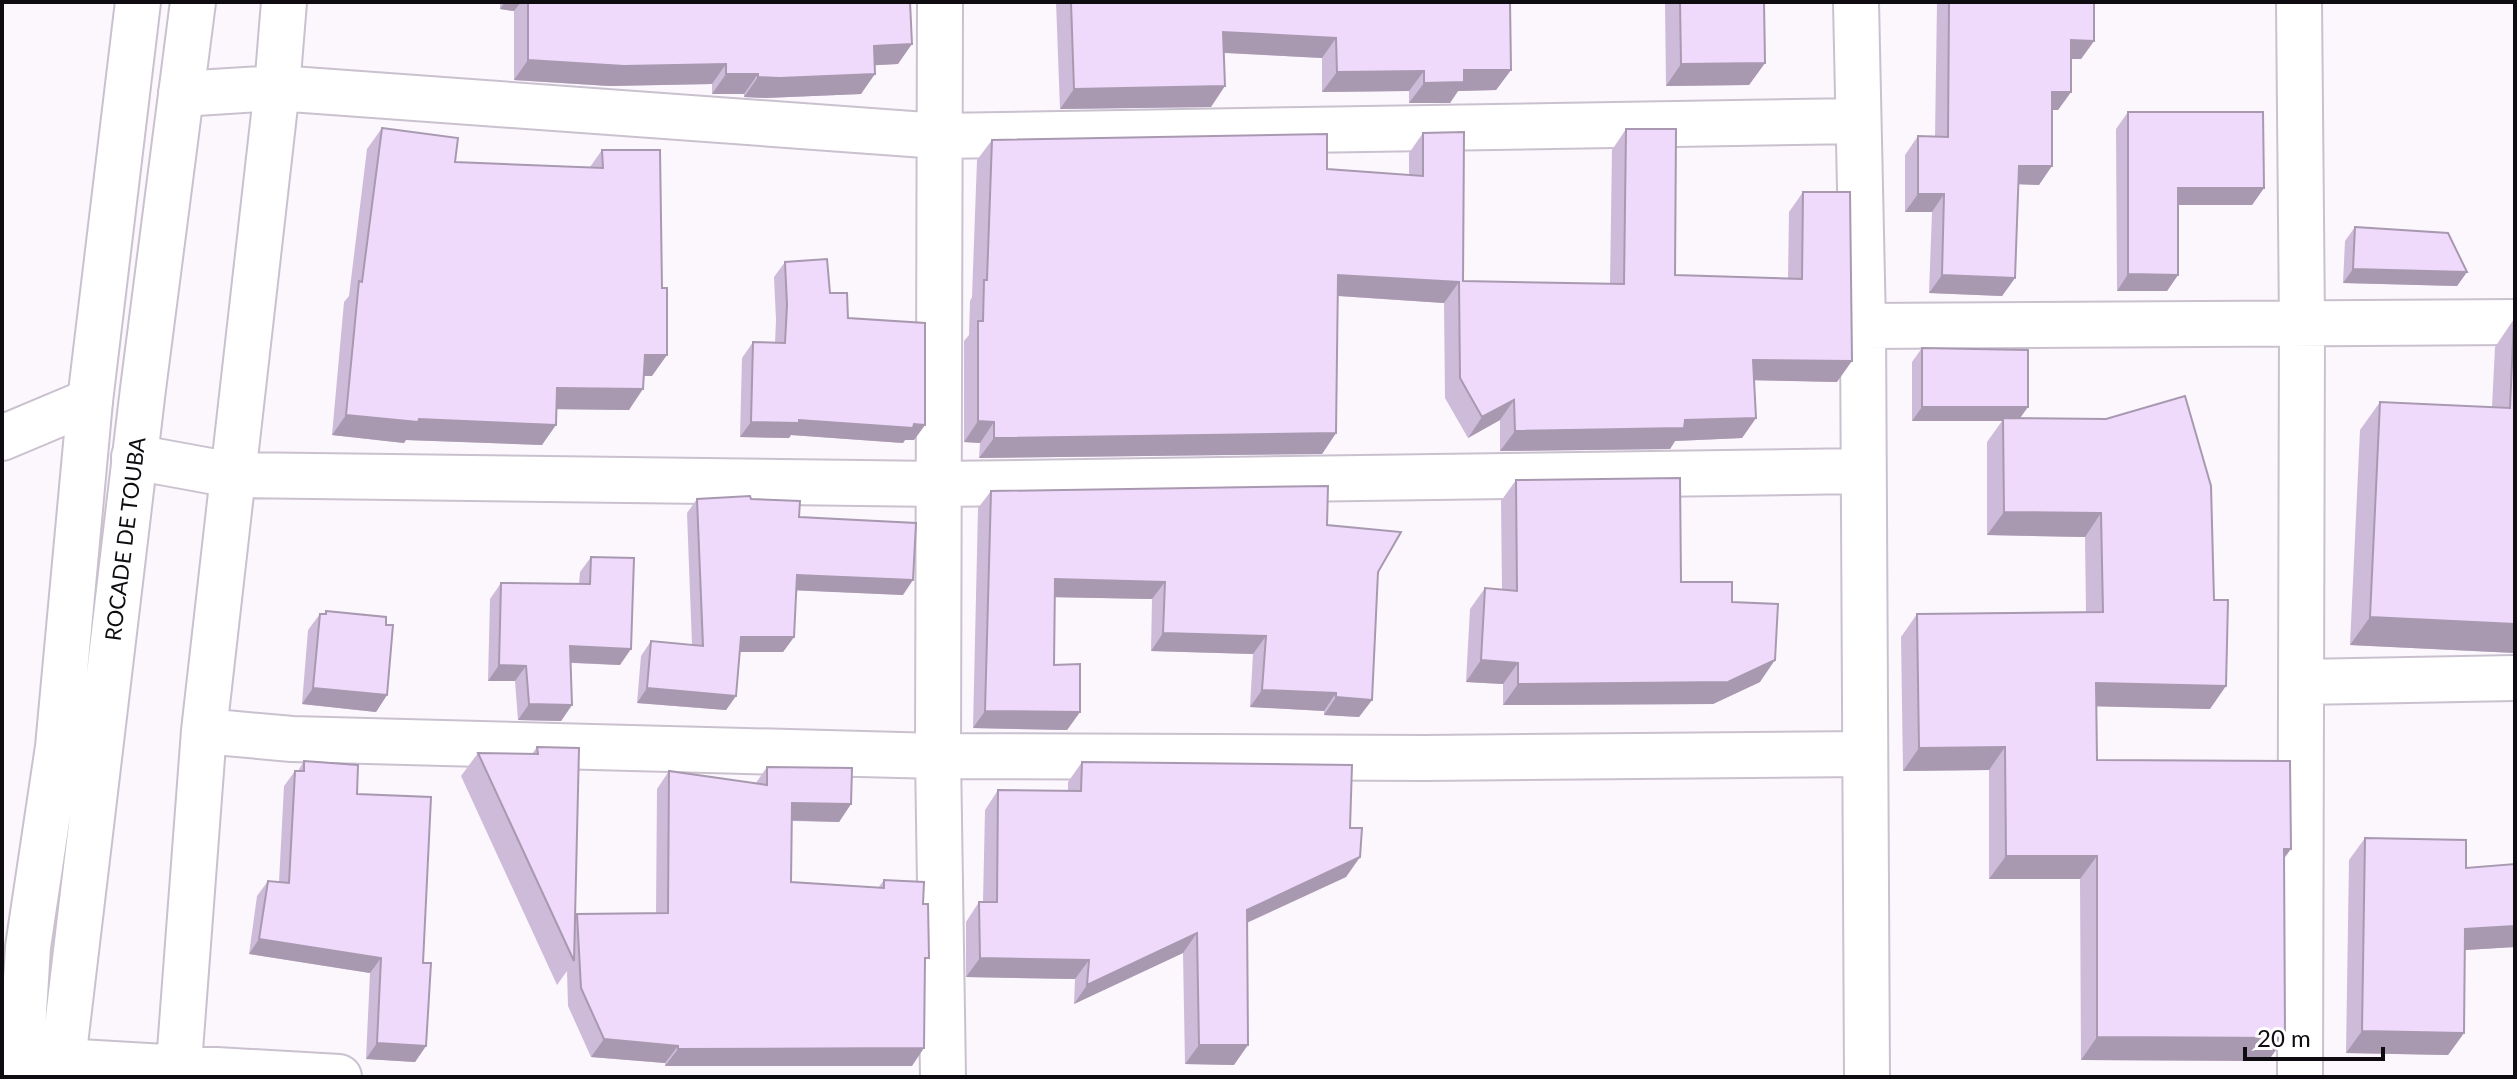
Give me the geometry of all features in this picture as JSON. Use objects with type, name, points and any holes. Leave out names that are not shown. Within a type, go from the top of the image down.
[{"type":"street","name":"ROCADE DE TOUBA","points":[[20,1077],[15,948],[58,747],[90,401],[121,122],[138,2]]},
{"type":"street","name":"ROCADE DE TOUBA","points":[[61,1069],[134,457],[193,2]]},
{"type":"street","points":[[179,1072],[204,731],[277,88],[284,2]]},
{"type":"street","points":[[940,2],[938,756],[943,1077]]},
{"type":"street","points":[[1856,2],[1863,326],[1867,1077]]},
{"type":"street","points":[[2299,2],[2302,325],[2300,1077]]},
{"type":"street","points":[[181,94],[277,88],[939,136],[1858,121]]},
{"type":"street","points":[[1863,326],[2515,322]]},
{"type":"street","points":[[2,438],[90,401]]},
{"type":"street","points":[[134,457],[232,475],[939,484],[1862,471]]},
{"type":"street","points":[[2302,682],[2515,678]]},
{"type":"street","points":[[204,731],[308,740],[938,756],[1425,758],[1864,754]]},
{"type":"street","points":[[61,1069],[339,1077]]},
{"type":"building","points":[[528,2],[910,2],[912,44],[874,46],[875,74],[780,78],[726,74],[726,64],[624,66],[528,60]]},
{"type":"building","points":[[1071,2],[1510,2],[1511,70],[1464,70],[1464,82],[1424,83],[1424,71],[1337,72],[1336,38],[1223,32],[1225,86],[1074,89]]},
{"type":"building","points":[[1680,2],[1764,2],[1765,63],[1681,64]]},
{"type":"building","points":[[1949,2],[2094,2],[2094,41],[2071,40],[2071,92],[2052,92],[2052,166],[2019,166],[2015,278],[1942,275],[1944,194],[1918,194],[1918,136],[1948,137]]},
{"type":"building","points":[[2128,112],[2263,112],[2264,188],[2178,188],[2178,275],[2128,274]]},
{"type":"building","points":[[382,128],[458,138],[455,162],[603,168],[602,150],[660,150],[662,288],[667,288],[667,355],[645,355],[643,389],[557,388],[556,425],[419,419],[418,422],[346,415],[359,281],[362,282]]},
{"type":"building","points":[[1626,129],[1676,129],[1675,275],[1802,279],[1803,192],[1850,192],[1852,361],[1753,360],[1756,418],[1685,420],[1684,428],[1515,431],[1514,400],[1482,417],[1460,378],[1459,282],[1338,275],[1336,433],[994,438],[994,422],[978,421],[978,321],[983,321],[984,280],[987,280],[992,140],[1327,134],[1327,169],[1423,176],[1423,133],[1464,132],[1463,281],[1624,284]]},
{"type":"building","points":[[2355,227],[2448,233],[2467,272],[2353,269]]},
{"type":"building","points":[[827,259],[830,293],[847,293],[848,318],[925,323],[925,425],[914,424],[913,428],[799,420],[799,423],[751,422],[753,342],[785,343],[785,262]]},
{"type":"building","points":[[2514,319],[2515,624],[2370,617],[2380,402],[2510,408]]},
{"type":"building","points":[[1922,348],[2028,350],[2028,407],[1922,407]]},
{"type":"building","points":[[2185,396],[2211,486],[2214,600],[2228,600],[2226,686],[2096,683],[2097,760],[2290,761],[2291,849],[2284,849],[2285,1038],[2097,1037],[2097,856],[2006,856],[2005,747],[1919,748],[1917,614],[2103,612],[2101,513],[2004,512],[2003,418],[2106,419]]},
{"type":"building","points":[[1680,478],[1681,582],[1732,582],[1732,602],[1778,604],[1775,660],[1728,682],[1518,684],[1518,663],[1481,660],[1485,588],[1517,591],[1516,480]]},
{"type":"building","points":[[1328,486],[1327,525],[1401,532],[1378,572],[1372,700],[1336,697],[1336,693],[1262,690],[1266,636],[1163,633],[1165,582],[1055,579],[1054,665],[1080,664],[1080,712],[985,711],[991,491]]},
{"type":"building","points":[[750,496],[751,499],[800,501],[799,517],[916,523],[913,580],[797,575],[794,637],[741,637],[736,696],[647,688],[651,641],[703,646],[697,499]]},
{"type":"building","points":[[591,557],[634,558],[631,649],[570,646],[572,705],[529,704],[526,666],[499,665],[501,583],[590,584]]},
{"type":"building","points":[[326,611],[386,617],[386,625],[393,625],[387,695],[313,688],[320,614],[326,614]]},
{"type":"building","points":[[537,747],[579,748],[574,961],[478,753],[538,754]]},
{"type":"building","points":[[304,761],[358,765],[357,794],[431,797],[423,963],[431,963],[426,1046],[377,1043],[381,958],[259,939],[268,881],[289,883],[295,771],[304,771]]},
{"type":"building","points":[[1082,762],[1352,765],[1350,828],[1362,828],[1360,857],[1247,910],[1248,1045],[1199,1045],[1197,933],[1087,985],[1089,960],[980,958],[979,902],[997,902],[998,790],[1081,791]]},
{"type":"building","points":[[767,767],[852,768],[851,804],[792,803],[791,882],[884,888],[884,880],[924,882],[923,904],[928,904],[929,958],[925,958],[924,1048],[678,1049],[678,1046],[604,1039],[581,988],[577,914],[668,913],[669,771],[767,785]]},
{"type":"building","points":[[2365,838],[2466,840],[2466,868],[2515,864],[2515,926],[2465,929],[2464,1033],[2362,1031]]}]
